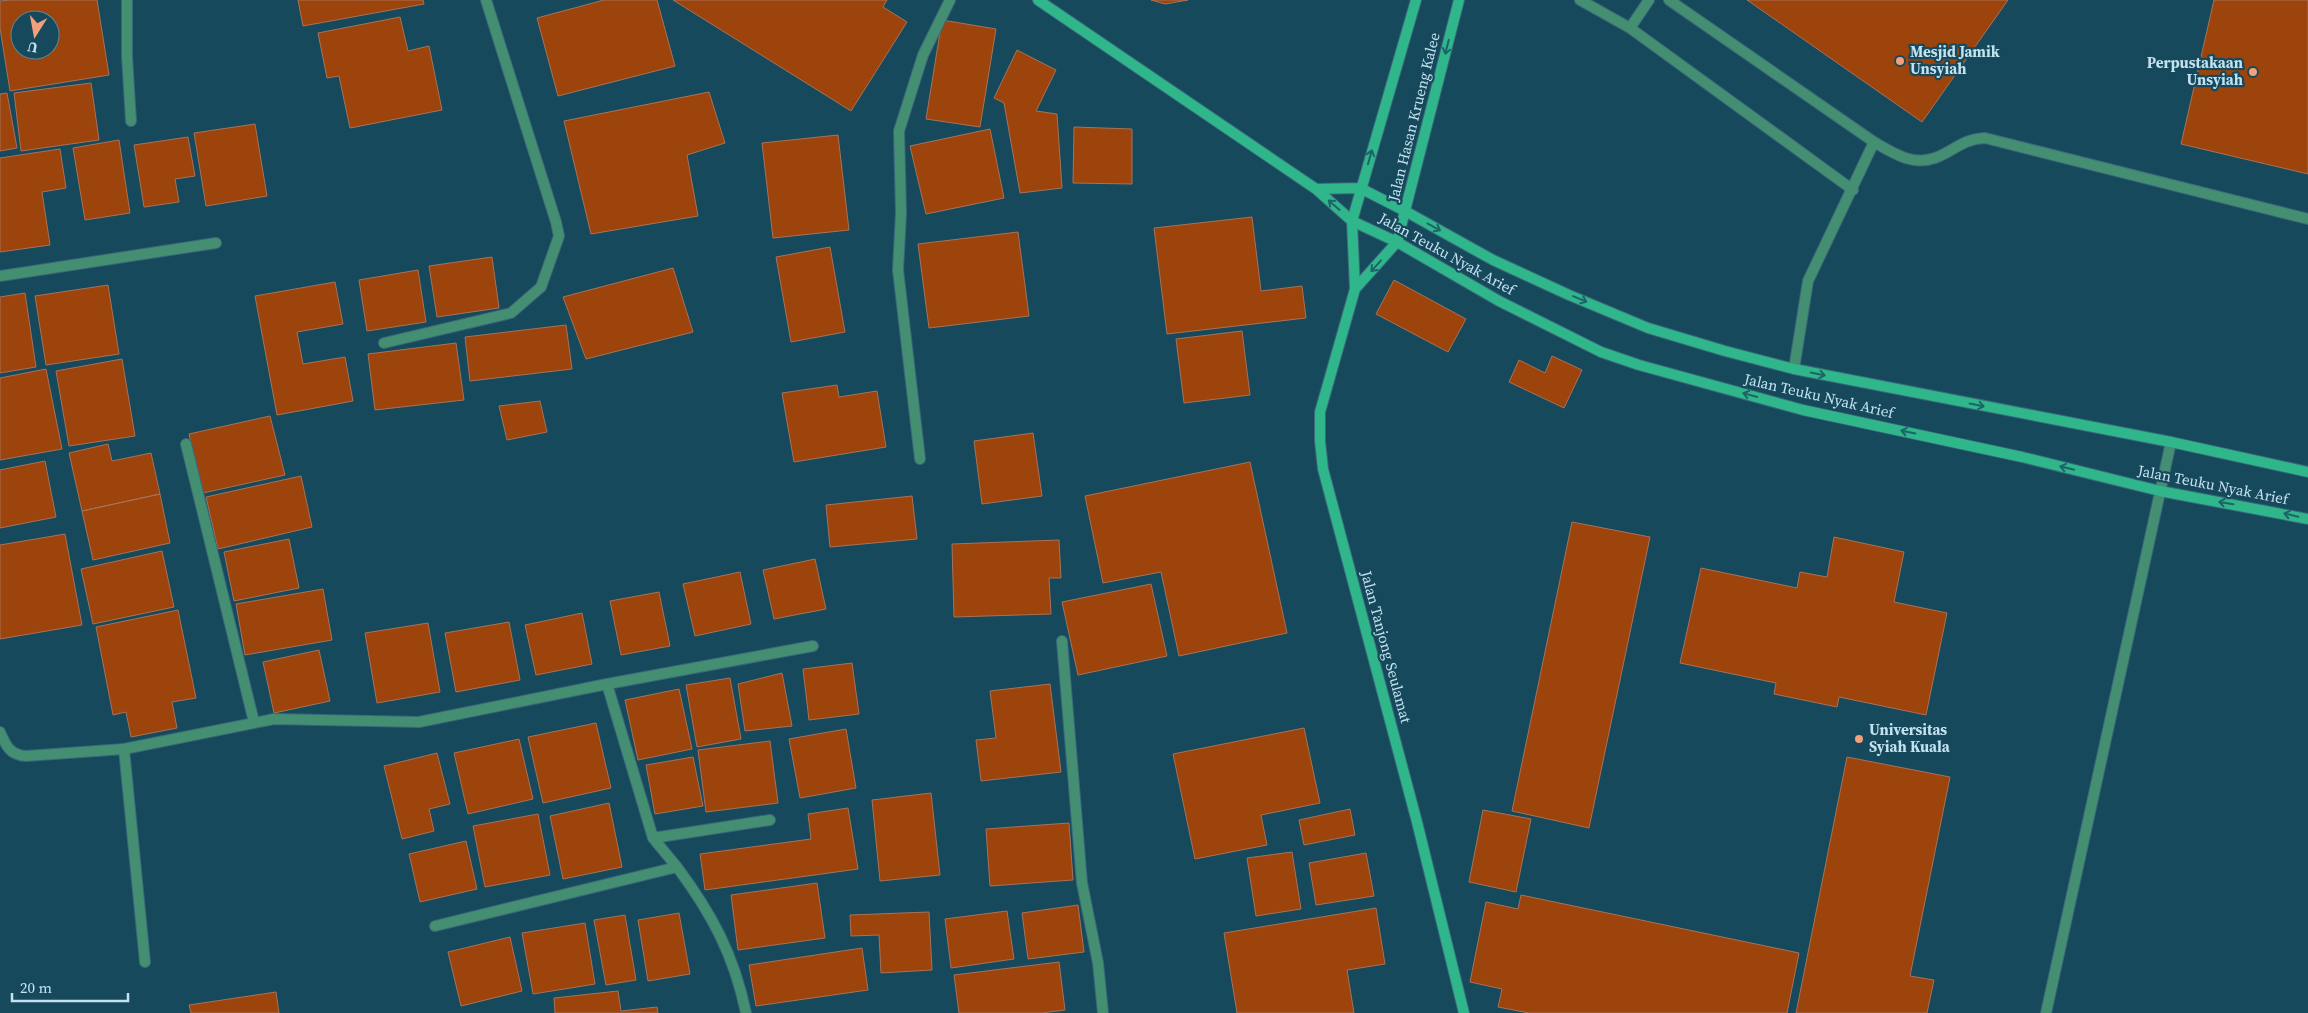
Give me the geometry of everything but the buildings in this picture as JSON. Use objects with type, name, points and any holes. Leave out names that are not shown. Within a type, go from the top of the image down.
[{"type":"main road","points":[[1038,0],[1316,189],[1360,188]]},
{"type":"main road","name":"Jalan Hasan Krueng Kalee","points":[[1352,221],[1416,0]]},
{"type":"main road","name":"Jalan Hasan Krueng Kalee","points":[[1397,242],[1459,0]]},
{"type":"main road","name":"Jalan Teuku Nyak Arief","points":[[1360,188],[1493,260],[1648,328],[1794,369],[2171,442],[2308,472]]},
{"type":"main road","name":"Jalan Teuku Nyak Arief","points":[[1316,189],[1352,221],[1397,242],[1498,301],[1601,352],[1639,365],[1803,410],[2022,457],[2160,491],[2308,520]]},
{"type":"main road","name":"Jalan Tanjong Seulamat","points":[[1352,221],[1355,289],[1320,412],[1323,469],[1417,822],[1464,1013]]},
{"type":"main road","name":"Jalan Tanjong Seulamat","points":[[1355,289],[1397,242]]},
{"type":"street","points":[[127,0],[127,56],[131,121]]},
{"type":"street","points":[[384,343],[511,313],[541,287],[555,251],[559,236],[556,222],[486,0]]},
{"type":"street","points":[[920,459],[898,270],[901,213],[899,131],[923,55],[950,0]]},
{"type":"street","points":[[1580,0],[1630,28],[1853,190]]},
{"type":"street","points":[[1630,28],[1649,0]]},
{"type":"street","points":[[1669,0],[1874,142],[1899,157],[1919,161],[1935,158],[1973,139],[1985,138],[2308,219]]},
{"type":"street","points":[[1794,369],[1808,281],[1853,190],[1874,142]]},
{"type":"street","points":[[0,276],[216,243]]},
{"type":"street","points":[[2046,1013],[2171,442]]},
{"type":"street","points":[[186,444],[254,722]]},
{"type":"street","points":[[1062,641],[1082,882],[1098,964],[1103,1013]]},
{"type":"street","points":[[0,732],[7,749],[18,756],[26,756],[124,749],[274,719],[419,722],[607,684],[813,646]]},
{"type":"street","points":[[607,684],[653,838],[702,900],[728,950],[741,988],[746,1013]]},
{"type":"street","points":[[124,749],[145,962]]},
{"type":"street","points":[[653,838],[770,820]]},
{"type":"street","points":[[434,926],[677,866]]},
{"type":"place","name":"Mesjid Jamik Unsyiah","points":[[1900,61]]},
{"type":"place","name":"Perpustakaan Unsyiah","points":[[2253,72]]},
{"type":"place","name":"Universitas Syiah Kuala","points":[[1859,739]]}]
